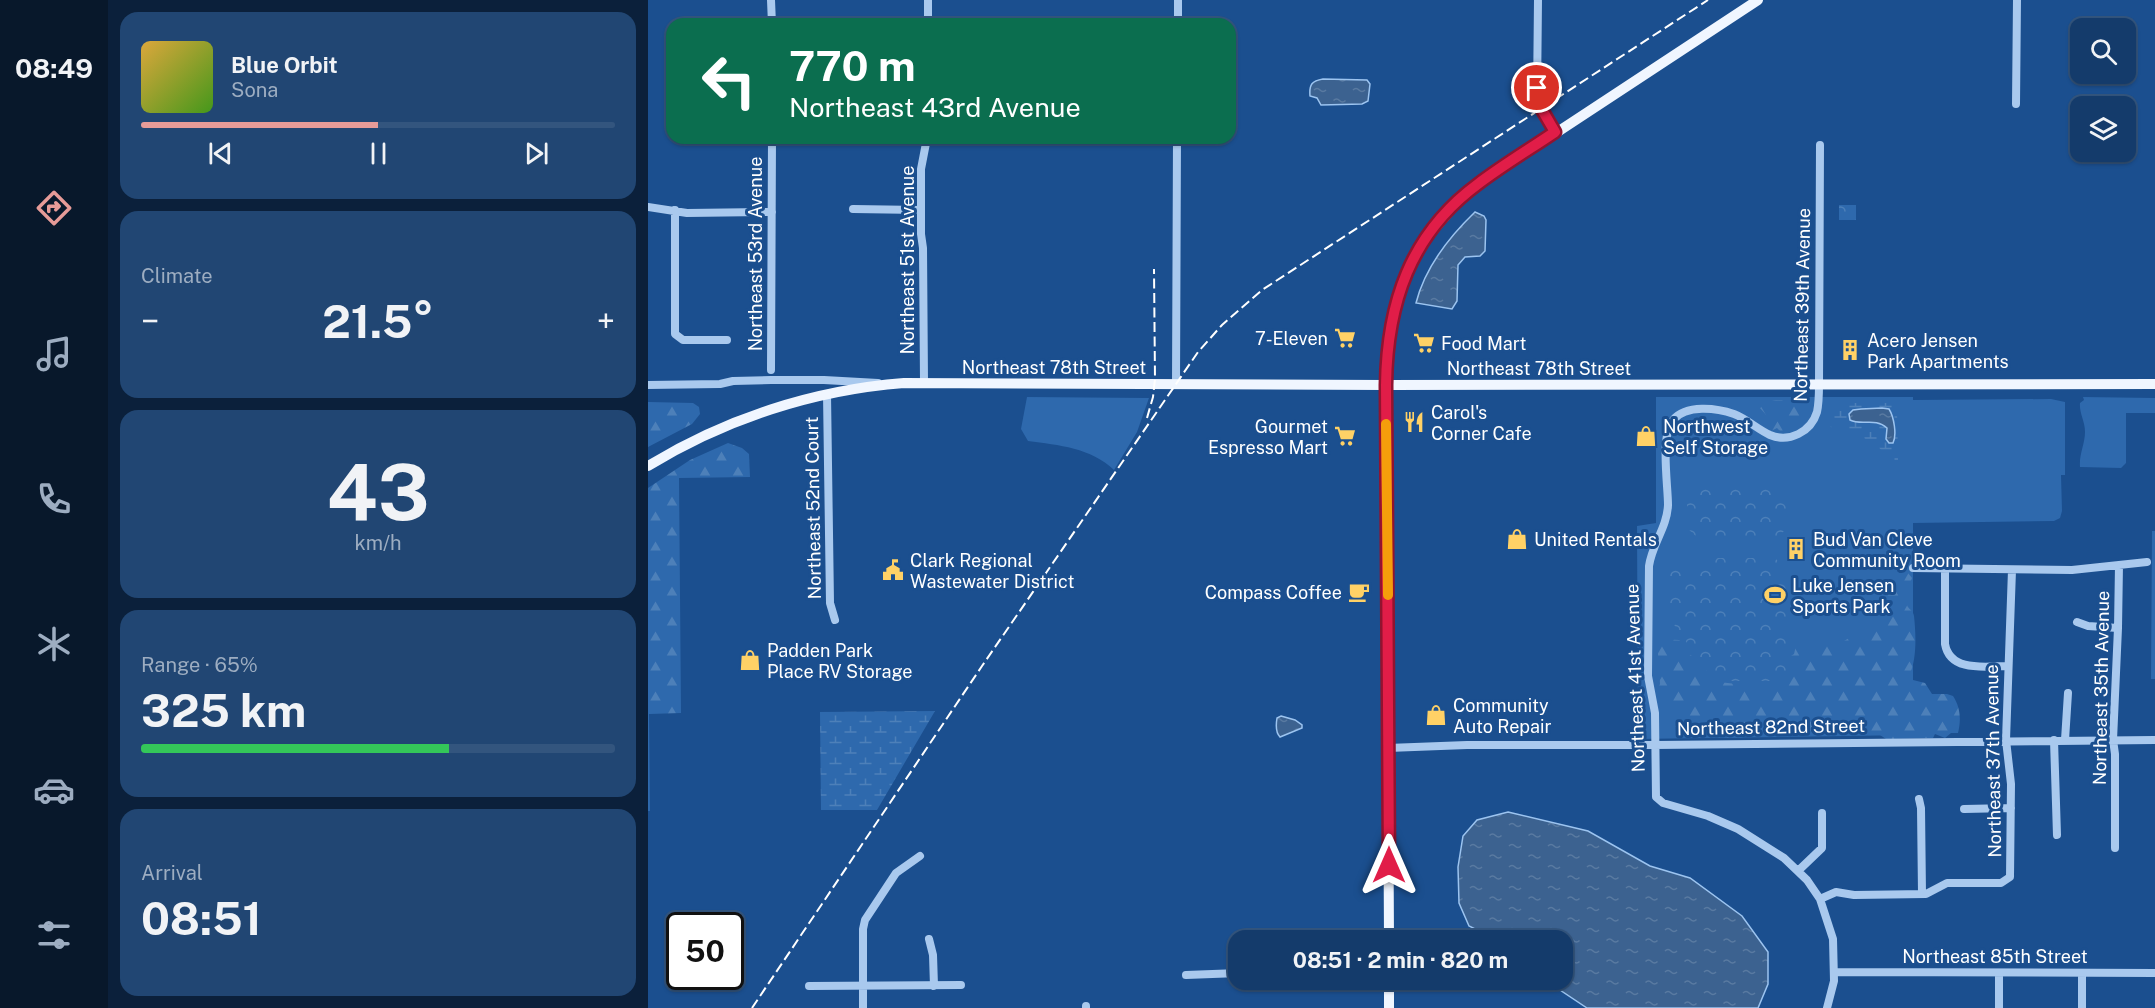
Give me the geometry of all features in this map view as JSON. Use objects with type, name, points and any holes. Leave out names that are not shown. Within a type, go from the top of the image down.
[{"type":"main road","points":[[1389,930],[1386,385],[1387,347],[1397,298],[1425,238],[1439,220],[1477,184],[1758,0]]},
{"type":"main road","name":"Northeast 78th Street","points":[[648,466],[682,446],[733,423],[767,411],[827,394],[885,384],[924,382],[1386,385],[2155,384]]},
{"type":"main road","points":[[1389,990],[1389,1008]]},
{"type":"street","points":[[771,0],[772,18]]},
{"type":"street","points":[[928,0],[928,18]]},
{"type":"street","points":[[1178,0],[1178,18]]},
{"type":"street","points":[[1538,0],[1538,97],[1543,113],[1555,132]]},
{"type":"street","points":[[2016,104],[2017,0]]},
{"type":"street","name":"Northeast 53rd Avenue","points":[[771,370],[772,144]]},
{"type":"street","name":"Northeast 51st Avenue","points":[[924,382],[924,248],[921,234],[921,169],[926,144]]},
{"type":"street","points":[[1176,384],[1178,144]]},
{"type":"street","name":"Northeast 39th Avenue","points":[[1674,418],[1689,410],[1716,410],[1734,414],[1772,436],[1791,437],[1803,431],[1812,421],[1817,408],[1819,384],[1820,145]]},
{"type":"street","points":[[648,207],[687,213],[772,212]]},
{"type":"street","points":[[853,209],[921,210]]},
{"type":"street","points":[[675,210],[675,329],[678,337],[683,340],[726,340]]},
{"type":"street","points":[[648,385],[803,380],[885,384]]},
{"type":"street","name":"Northeast 52nd Court","points":[[827,394],[830,603],[835,620]]},
{"type":"street","name":"Northeast 41st Avenue","points":[[1674,418],[1666,436],[1666,517],[1664,528],[1652,554],[1648,573],[1648,676],[1655,713],[1655,794],[1657,799],[1663,803],[1708,816],[1732,826],[1776,853],[1798,870]]},
{"type":"street","points":[[1913,568],[2086,569],[2147,562]]},
{"type":"street","name":"Northeast 35th Avenue","points":[[2115,848],[2113,740],[2119,565]]},
{"type":"street","points":[[1945,568],[1945,644],[1950,657],[1963,665],[2008,666]]},
{"type":"street","name":"Northeast 37th Avenue","points":[[1922,894],[1932,892],[1947,883],[2001,882],[2009,879],[2011,873],[2011,781],[2006,740],[2012,570]]},
{"type":"street","points":[[2077,622],[2088,627],[2118,628]]},
{"type":"street","points":[[2065,740],[2067,693]]},
{"type":"street","points":[[2054,740],[2057,835]]},
{"type":"street","name":"Northeast 82nd Street","points":[[1388,748],[1467,745],[1655,746],[2155,740]]},
{"type":"street","points":[[1820,899],[1836,892],[1854,895],[1922,894],[1919,799]]},
{"type":"street","points":[[1964,808],[2011,808]]},
{"type":"street","points":[[1822,813],[1822,848],[1798,870],[1820,899],[1833,939],[1834,981],[1827,1008]]},
{"type":"street","points":[[863,1008],[865,920],[896,873],[920,856]]},
{"type":"street","points":[[929,939],[933,955],[934,986]]},
{"type":"street","name":"Northeast 85th Street","points":[[1834,972],[2155,973]]},
{"type":"street","points":[[1186,975],[1228,973]]},
{"type":"street","points":[[1999,973],[1999,1008]]},
{"type":"street","points":[[2082,973],[2082,1008]]},
{"type":"street","points":[[809,987],[961,986]]},
{"type":"green space","points":[[1839,205],[1856,205],[1856,220],[1839,220]]},
{"type":"green space","points":[[1027,397],[1149,398],[1137,432],[1114,470],[1085,452],[1028,441],[1021,429]]},
{"type":"green space","name":"Luke Jensen Sports Park","points":[[1656,397],[1913,397],[1913,400],[2051,399],[2065,402],[2065,475],[2061,475],[2062,511],[2060,518],[2054,521],[1913,523],[1913,735],[1638,739],[1637,526],[1656,523]]},
{"type":"green space","points":[[2083,397],[2155,398],[2155,413],[2126,413],[2126,463],[2121,468],[2080,467],[2085,432],[2080,407],[2080,403],[2084,400]]},
{"type":"green space","points":[[1795,401],[1807,408],[1807,412],[1798,424],[1790,424],[1785,431],[1777,428],[1769,432],[1759,426],[1760,417],[1768,417],[1760,408],[1767,402]]},
{"type":"green space","points":[[648,402],[693,403],[699,407],[700,414],[692,424],[648,447]]},
{"type":"green space","points":[[1841,403],[1893,403],[1897,409],[1898,460],[1895,462],[1864,438],[1834,429],[1827,424],[1833,408]]},
{"type":"green space","points":[[728,443],[742,448],[749,454],[750,477],[679,478],[681,713],[649,714],[650,811],[648,811],[648,488],[690,460]]},
{"type":"green space","points":[[1687,489],[1785,489],[1790,494],[1790,505],[1787,505],[1787,528],[1775,540],[1752,540],[1752,542],[1737,539],[1722,543],[1722,540],[1700,540],[1687,528]]},
{"type":"green space","points":[[2152,531],[2155,531],[2155,679],[2151,679]]},
{"type":"green space","points":[[1699,558],[1775,558],[1787,570],[1787,681],[1714,681],[1670,619],[1670,563],[1699,563]]},
{"type":"green space","points":[[1903,567],[1912,578],[1906,602],[1913,614],[1915,631],[1915,655],[1909,676],[1913,680],[1925,683],[1932,694],[1953,696],[1960,714],[1958,733],[1951,733],[1945,738],[1935,734],[1933,738],[1886,739],[1880,735],[1859,732],[1842,735],[1831,732],[1819,734],[1811,731],[1801,736],[1705,737],[1695,733],[1685,735],[1671,723],[1668,718],[1668,708],[1672,704],[1661,697],[1657,691],[1660,684],[1657,639],[1679,640],[1683,643],[1688,653],[1703,663],[1711,681],[1782,687],[1794,676],[1795,660],[1791,656],[1796,646],[1811,649],[1821,644],[1844,641],[1868,627],[1892,588],[1892,575],[1895,568]]},
{"type":"green space","points":[[935,711],[877,810],[821,810],[820,712]]},
{"type":"water","points":[[1323,79],[1367,80],[1370,84],[1368,101],[1362,104],[1321,105],[1317,98],[1310,96],[1310,89],[1314,82]]},
{"type":"water","points":[[1475,212],[1484,216],[1486,220],[1485,251],[1480,256],[1465,257],[1458,265],[1457,301],[1452,309],[1416,303],[1425,277],[1439,253]]},
{"type":"water","points":[[1889,409],[1892,417],[1895,431],[1893,443],[1889,443],[1886,439],[1887,428],[1882,425],[1850,420],[1849,414],[1853,410]]},
{"type":"water","points":[[1281,716],[1295,720],[1302,725],[1302,728],[1280,737],[1276,723],[1277,718]]},
{"type":"water","points":[[1508,812],[1588,831],[1650,866],[1690,878],[1742,916],[1768,952],[1768,984],[1758,1008],[1587,1008],[1560,990],[1573,990],[1573,930],[1477,930],[1469,926],[1459,903],[1458,867],[1463,836],[1477,820]]},
{"type":"railway","points":[[752,1008],[982,666],[1198,352],[1222,325],[1262,290],[1708,0]]},
{"type":"railway","points":[[1147,418],[1155,379],[1154,269]]},
{"type":"slow traffic","points":[[1386,424],[1388,595]]},
{"type":"place","name":"7-Eleven","points":[[1345,338]]},
{"type":"place","name":"Food Mart","points":[[1424,343]]},
{"type":"place","name":"Acero Jensen Park Apartments","points":[[1850,350]]},
{"type":"place","name":"Carol's Corner Cafe","points":[[1414,422]]},
{"type":"place","name":"Gourmet Espresso Mart","points":[[1345,436]]},
{"type":"place","name":"Northwest Self Storage","points":[[1646,436]]},
{"type":"place","name":"United Rentals","points":[[1517,539]]},
{"type":"place","name":"Bud Van Cleve Community Room","points":[[1796,549]]},
{"type":"place","name":"Clark Regional Wastewater District","points":[[893,570]]},
{"type":"place","name":"Compass Coffee","points":[[1359,592]]},
{"type":"place","name":"Luke Jensen Sports Park","points":[[1775,595]]},
{"type":"place","name":"Padden Park Place RV Storage","points":[[750,660]]},
{"type":"place","name":"Community Auto Repair","points":[[1436,715]]},
{"type":"route","points":[[1389,865],[1386,385],[1387,347],[1391,321],[1403,279],[1425,238],[1439,220],[1477,184],[1555,132],[1541,108],[1537,88]]}]
